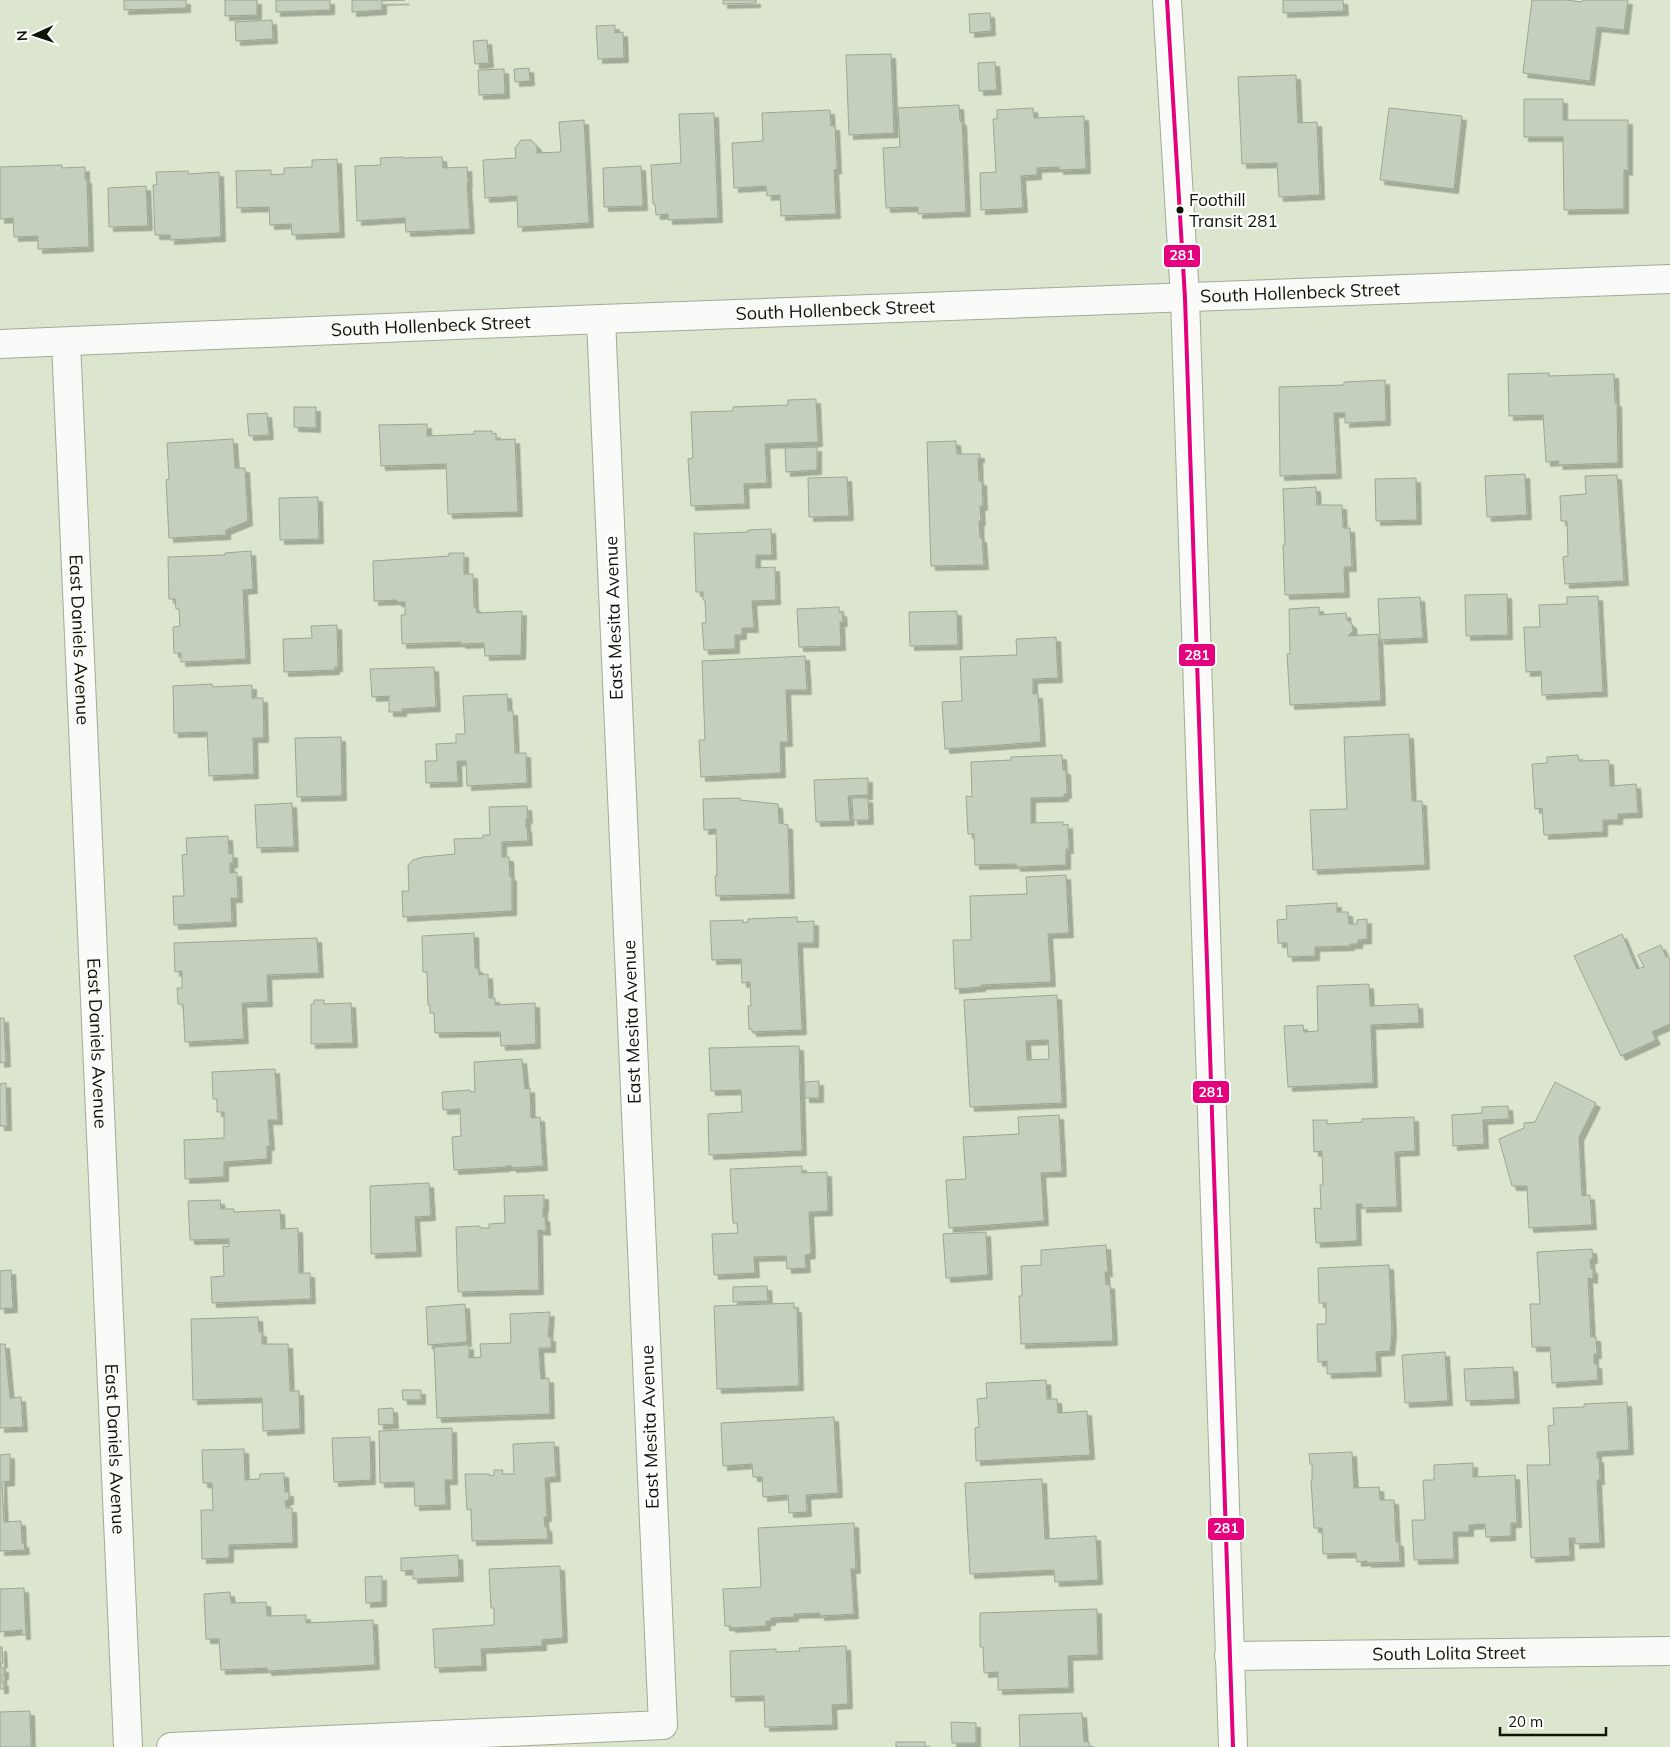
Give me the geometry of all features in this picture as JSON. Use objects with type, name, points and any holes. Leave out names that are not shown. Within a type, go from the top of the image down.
[{"type":"street","points":[[1168,0],[1184,298],[1229,1656],[1234,1747]]},
{"type":"street","name":"South Hollenbeck Street","points":[[0,344],[1670,279]]},
{"type":"street","name":"East Mesita Avenue","points":[[171,1747],[663,1725],[602,320]]},
{"type":"street","name":"East Daniels Avenue","points":[[66,342],[128,1747]]},
{"type":"street","name":"South Lolita Street","points":[[1229,1656],[1670,1651]]},
{"type":"building","points":[[124,0],[186,0],[186,8],[124,10]]},
{"type":"building","points":[[225,0],[257,0],[257,15],[225,16]]},
{"type":"building","points":[[276,0],[330,0],[330,10],[276,12]]},
{"type":"building","points":[[352,0],[405,0],[382,1],[382,10],[352,12]]},
{"type":"building","points":[[723,0],[756,0],[756,3],[723,4]]},
{"type":"building","points":[[1283,0],[1343,0],[1344,11],[1283,13]]},
{"type":"building","points":[[1532,0],[1582,2],[1583,0],[1628,0],[1624,30],[1597,27],[1590,81],[1523,73]]},
{"type":"building","points":[[990,13],[991,31],[970,33],[969,14]]},
{"type":"building","points":[[272,20],[273,39],[236,41],[235,22]]},
{"type":"building","points":[[615,25],[615,33],[623,32],[624,58],[598,59],[596,26]]},
{"type":"building","points":[[487,40],[489,63],[475,64],[473,41]]},
{"type":"building","points":[[891,54],[894,133],[849,135],[846,55]]},
{"type":"building","points":[[995,62],[997,90],[979,91],[978,63]]},
{"type":"building","points":[[529,68],[530,81],[515,82],[514,69]]},
{"type":"building","points":[[504,69],[505,94],[479,95],[478,70]]},
{"type":"building","points":[[1296,75],[1298,123],[1317,122],[1320,195],[1279,197],[1277,163],[1242,164],[1238,77]]},
{"type":"building","points":[[1524,99],[1563,99],[1563,120],[1628,120],[1628,171],[1624,170],[1624,209],[1564,210],[1563,137],[1524,137]]},
{"type":"building","points":[[959,105],[960,121],[962,121],[966,212],[918,214],[918,207],[886,208],[883,148],[900,147],[898,108]]},
{"type":"building","points":[[1033,108],[1034,118],[1084,116],[1086,169],[1059,170],[1059,167],[1037,168],[1037,175],[1021,176],[1023,208],[981,210],[980,173],[996,172],[993,119],[997,119],[997,110]]},
{"type":"building","points":[[1389,108],[1462,116],[1454,189],[1380,180]]},
{"type":"building","points":[[830,110],[831,126],[835,126],[837,169],[834,170],[836,214],[781,216],[780,195],[767,196],[766,186],[734,188],[732,143],[763,141],[762,113]]},
{"type":"building","points":[[714,113],[718,218],[668,220],[668,214],[656,215],[655,204],[653,204],[651,165],[681,163],[679,114]]},
{"type":"building","points":[[584,120],[589,223],[518,227],[517,196],[485,198],[483,160],[516,158],[515,148],[521,140],[531,140],[537,146],[537,153],[561,152],[559,122]]},
{"type":"building","points":[[442,157],[443,168],[467,167],[470,229],[406,232],[405,218],[357,221],[355,166],[381,165],[380,158]]},
{"type":"building","points":[[337,159],[340,233],[292,235],[291,224],[270,225],[269,207],[237,208],[236,171],[271,170],[271,175],[284,174],[284,168],[312,167],[312,160]]},
{"type":"building","points":[[62,165],[62,168],[85,167],[89,247],[38,249],[38,236],[14,237],[13,218],[0,219],[0,167]]},
{"type":"building","points":[[641,166],[643,206],[604,207],[603,168]]},
{"type":"building","points":[[188,171],[188,174],[219,172],[221,237],[170,240],[170,235],[155,235],[153,185],[157,185],[156,172]]},
{"type":"building","points":[[146,186],[148,226],[109,227],[108,188]]},
{"type":"building","points":[[1549,373],[1549,376],[1614,374],[1615,403],[1617,402],[1618,463],[1558,465],[1559,461],[1546,462],[1543,415],[1509,416],[1508,374]]},
{"type":"building","points":[[1385,380],[1386,421],[1345,423],[1345,413],[1334,413],[1337,474],[1280,476],[1279,387],[1344,385],[1344,382]]},
{"type":"building","points":[[816,399],[818,442],[765,444],[767,483],[744,484],[745,504],[691,506],[688,459],[693,458],[691,412],[733,411],[733,407],[788,405],[788,400]]},
{"type":"building","points":[[294,407],[316,407],[316,428],[294,427]]},
{"type":"building","points":[[267,413],[269,435],[249,436],[247,414]]},
{"type":"building","points":[[427,424],[427,436],[474,434],[474,431],[492,431],[492,434],[496,433],[496,440],[515,439],[518,512],[448,514],[446,464],[381,466],[379,425]]},
{"type":"building","points":[[233,439],[235,468],[245,468],[248,521],[226,530],[226,535],[169,538],[166,480],[169,479],[167,443]]},
{"type":"building","points":[[956,441],[957,454],[980,454],[980,458],[978,458],[979,481],[982,481],[983,506],[980,506],[981,521],[979,521],[984,565],[931,566],[927,442]]},
{"type":"building","points":[[817,447],[817,470],[786,472],[785,448]]},
{"type":"building","points":[[1525,474],[1527,515],[1487,517],[1485,476]]},
{"type":"building","points":[[1617,475],[1624,581],[1565,584],[1563,557],[1568,556],[1567,521],[1561,521],[1560,496],[1586,494],[1585,476]]},
{"type":"building","points":[[847,477],[849,516],[809,517],[808,478]]},
{"type":"building","points":[[1416,478],[1417,520],[1376,521],[1375,479]]},
{"type":"building","points":[[1316,487],[1317,505],[1342,505],[1343,528],[1350,528],[1352,567],[1344,567],[1345,593],[1285,595],[1283,489]]},
{"type":"building","points":[[318,497],[319,539],[280,540],[279,498]]},
{"type":"building","points":[[771,529],[772,555],[756,555],[756,568],[775,567],[776,600],[752,601],[754,628],[742,628],[742,635],[735,635],[735,649],[704,650],[702,623],[706,623],[705,600],[703,600],[703,592],[696,592],[694,533],[748,532],[748,530]]},
{"type":"building","points":[[251,551],[253,589],[243,590],[246,659],[181,662],[181,653],[174,653],[173,627],[180,626],[179,609],[176,609],[175,599],[169,599],[168,557],[225,555],[225,553]]},
{"type":"building","points":[[449,553],[464,553],[464,574],[473,574],[474,607],[476,607],[477,613],[522,611],[521,655],[485,656],[484,643],[402,644],[401,615],[405,615],[405,602],[397,602],[397,600],[374,601],[373,561],[449,556]]},
{"type":"building","points":[[1507,594],[1508,635],[1466,636],[1465,595]]},
{"type":"building","points":[[1598,596],[1603,692],[1542,695],[1541,671],[1526,672],[1524,627],[1540,627],[1539,605],[1567,604],[1567,597]]},
{"type":"building","points":[[1420,597],[1423,638],[1380,640],[1378,599]]},
{"type":"building","points":[[839,607],[839,612],[842,612],[843,622],[840,622],[841,646],[799,647],[797,609]]},
{"type":"building","points":[[1319,607],[1319,615],[1346,613],[1347,620],[1352,624],[1353,631],[1348,636],[1378,634],[1381,701],[1290,705],[1287,654],[1290,654],[1289,609]]},
{"type":"building","points":[[957,611],[958,645],[910,646],[909,612]]},
{"type":"building","points":[[337,625],[338,667],[335,667],[335,670],[284,672],[283,639],[312,638],[311,626]]},
{"type":"building","points":[[1056,637],[1058,678],[1033,679],[1033,694],[1038,694],[1041,742],[945,749],[942,702],[962,701],[960,657],[1017,655],[1016,639]]},
{"type":"building","points":[[805,656],[807,690],[786,690],[788,742],[780,742],[781,773],[701,777],[699,740],[705,740],[702,661]]},
{"type":"building","points":[[434,667],[436,707],[402,709],[402,712],[389,712],[389,696],[372,697],[370,669]]},
{"type":"building","points":[[212,684],[213,687],[252,685],[252,698],[263,698],[264,738],[253,738],[254,774],[209,776],[207,732],[174,733],[173,686]]},
{"type":"building","points":[[507,694],[508,711],[513,711],[515,753],[526,753],[527,783],[467,786],[466,761],[457,761],[458,782],[426,783],[425,761],[437,761],[436,744],[456,743],[456,734],[465,734],[463,696]]},
{"type":"building","points":[[1409,734],[1412,801],[1422,801],[1425,865],[1313,870],[1310,810],[1347,809],[1344,737]]},
{"type":"building","points":[[341,737],[342,796],[297,797],[295,738]]},
{"type":"building","points":[[1062,755],[1063,770],[1066,770],[1067,794],[1064,794],[1064,797],[1031,798],[1031,823],[1063,822],[1063,825],[1068,824],[1069,849],[1066,849],[1066,865],[1016,867],[1016,864],[975,865],[974,834],[968,834],[966,796],[972,797],[971,762],[1011,760],[1011,757]]},
{"type":"building","points":[[1578,755],[1579,761],[1609,760],[1610,786],[1636,784],[1638,813],[1618,814],[1618,820],[1603,820],[1603,832],[1544,835],[1542,808],[1535,809],[1532,764],[1547,763],[1547,757]]},
{"type":"building","points":[[868,778],[868,795],[848,796],[850,821],[816,822],[814,780]]},
{"type":"building","points":[[740,798],[740,800],[778,804],[779,823],[788,825],[790,894],[716,896],[716,829],[704,830],[703,799]]},
{"type":"building","points":[[852,798],[868,798],[869,820],[853,820]]},
{"type":"building","points":[[292,803],[294,847],[257,848],[255,805]]},
{"type":"building","points":[[527,806],[528,819],[526,818],[526,827],[528,841],[502,842],[502,857],[509,857],[510,877],[512,876],[512,911],[403,917],[402,891],[409,891],[408,865],[413,860],[423,857],[455,854],[454,839],[483,838],[483,835],[490,835],[489,807]]},
{"type":"building","points":[[228,836],[229,854],[233,853],[230,873],[237,872],[238,898],[231,898],[232,922],[174,925],[173,896],[184,896],[182,855],[187,854],[186,838]]},
{"type":"building","points":[[1066,875],[1069,933],[1048,934],[1051,982],[981,985],[981,987],[955,989],[953,940],[971,940],[970,896],[1027,894],[1026,877]]},
{"type":"building","points":[[1337,903],[1337,912],[1348,912],[1349,924],[1357,924],[1357,920],[1367,919],[1367,939],[1358,940],[1358,944],[1350,944],[1350,946],[1315,947],[1315,956],[1288,957],[1287,943],[1278,943],[1277,920],[1287,919],[1286,906]]},
{"type":"building","points":[[797,917],[797,922],[814,921],[814,943],[798,943],[802,1030],[752,1032],[752,1029],[749,1029],[748,1006],[751,1006],[750,982],[742,983],[741,959],[712,960],[710,921],[743,920],[743,923],[748,922],[748,919]]},
{"type":"building","points":[[474,933],[475,968],[478,968],[479,975],[488,974],[489,998],[495,998],[495,1005],[535,1003],[536,1044],[501,1046],[500,1032],[435,1033],[434,1013],[430,1013],[430,1005],[428,1005],[427,972],[423,972],[422,936]]},
{"type":"building","points":[[1622,934],[1637,969],[1644,967],[1638,955],[1661,945],[1666,957],[1668,956],[1670,960],[1670,1024],[1652,1032],[1656,1040],[1621,1056],[1574,956]]},
{"type":"building","points":[[317,938],[319,973],[267,975],[268,1002],[242,1003],[244,1039],[185,1042],[183,1004],[178,1004],[177,988],[182,988],[182,971],[175,972],[174,943]]},
{"type":"building","points":[[1369,984],[1370,1006],[1418,1004],[1419,1023],[1371,1025],[1373,1083],[1288,1087],[1284,1026],[1303,1025],[1304,1032],[1318,1031],[1317,986]]},
{"type":"building","points":[[1057,995],[1062,1103],[970,1107],[964,1000]],"holes":[[[1048,1040],[1049,1059],[1027,1060],[1026,1041]]]},
{"type":"building","points":[[314,1000],[324,1000],[324,1004],[351,1003],[353,1043],[311,1044],[311,1004],[314,1004]]},
{"type":"building","points":[[0,1018],[4,1018],[6,1062],[0,1063]]},
{"type":"building","points":[[799,1046],[802,1151],[709,1155],[708,1114],[742,1112],[741,1090],[711,1091],[709,1048]]},
{"type":"building","points":[[522,1059],[525,1089],[530,1088],[531,1118],[540,1117],[543,1166],[512,1168],[512,1166],[506,1166],[454,1170],[452,1137],[461,1136],[460,1109],[443,1110],[442,1092],[470,1090],[475,1092],[474,1062]]},
{"type":"building","points":[[275,1069],[278,1120],[268,1120],[270,1146],[267,1146],[267,1159],[224,1162],[224,1177],[185,1179],[184,1140],[224,1138],[224,1112],[217,1112],[217,1099],[213,1099],[212,1072]]},
{"type":"building","points":[[819,1081],[819,1098],[805,1098],[805,1082]]},
{"type":"building","points":[[1555,1082],[1596,1103],[1579,1137],[1582,1196],[1590,1195],[1592,1225],[1529,1228],[1527,1186],[1512,1186],[1499,1139],[1524,1128],[1524,1123],[1535,1122]]},
{"type":"building","points":[[6,1083],[7,1126],[0,1126],[0,1084]]},
{"type":"building","points":[[1508,1106],[1509,1119],[1483,1120],[1484,1144],[1453,1146],[1452,1115],[1482,1113],[1482,1107]]},
{"type":"building","points":[[1059,1115],[1062,1172],[1041,1173],[1044,1221],[949,1228],[946,1180],[966,1179],[963,1137],[1019,1134],[1018,1117]]},
{"type":"building","points":[[1414,1117],[1415,1151],[1395,1152],[1397,1207],[1362,1208],[1362,1204],[1356,1204],[1357,1241],[1316,1243],[1314,1208],[1321,1209],[1320,1185],[1323,1185],[1322,1151],[1314,1152],[1313,1120],[1327,1120],[1327,1124],[1362,1122],[1362,1119]]},
{"type":"building","points":[[802,1166],[802,1173],[827,1172],[828,1211],[809,1212],[811,1254],[805,1255],[806,1268],[787,1269],[786,1256],[754,1257],[755,1273],[714,1275],[712,1234],[738,1233],[737,1223],[733,1223],[730,1169]]},
{"type":"building","points":[[429,1183],[431,1216],[415,1217],[417,1252],[371,1254],[370,1186]]},
{"type":"building","points":[[544,1195],[543,1217],[545,1217],[546,1231],[538,1230],[539,1290],[458,1292],[456,1227],[480,1226],[480,1228],[489,1228],[489,1224],[505,1223],[504,1196]]},
{"type":"building","points":[[220,1200],[221,1209],[234,1209],[234,1212],[280,1210],[281,1229],[298,1228],[299,1273],[310,1273],[311,1299],[212,1303],[211,1277],[224,1276],[223,1246],[229,1247],[229,1239],[190,1240],[188,1201]]},
{"type":"building","points":[[986,1232],[988,1275],[946,1278],[943,1234]]},
{"type":"building","points":[[1106,1245],[1108,1272],[1105,1272],[1106,1285],[1110,1284],[1113,1341],[1021,1344],[1019,1296],[1022,1296],[1021,1266],[1041,1265],[1041,1250]]},
{"type":"building","points":[[1592,1249],[1593,1259],[1590,1259],[1593,1279],[1588,1278],[1591,1337],[1596,1337],[1597,1354],[1594,1354],[1594,1364],[1597,1364],[1598,1380],[1552,1383],[1550,1347],[1532,1347],[1530,1304],[1540,1304],[1537,1252]]},
{"type":"building","points":[[1389,1265],[1392,1332],[1390,1351],[1376,1352],[1377,1372],[1327,1374],[1327,1361],[1318,1362],[1317,1324],[1326,1324],[1326,1303],[1319,1303],[1318,1268]]},
{"type":"building","points":[[11,1270],[13,1308],[0,1309],[0,1271]]},
{"type":"building","points":[[767,1286],[768,1301],[733,1302],[733,1287]]},
{"type":"building","points":[[794,1303],[794,1308],[797,1308],[799,1386],[717,1389],[714,1306]]},
{"type":"building","points":[[465,1304],[467,1342],[428,1345],[426,1307]]},
{"type":"building","points":[[550,1312],[548,1337],[551,1337],[551,1348],[539,1348],[541,1379],[549,1378],[550,1414],[437,1418],[434,1347],[469,1345],[469,1358],[481,1357],[480,1344],[511,1343],[510,1314]]},
{"type":"building","points":[[258,1317],[259,1332],[262,1332],[262,1344],[288,1344],[290,1391],[299,1391],[300,1429],[263,1431],[262,1398],[193,1400],[191,1319]]},
{"type":"building","points":[[0,1344],[5,1344],[10,1398],[21,1397],[23,1427],[0,1428]]},
{"type":"building","points":[[1445,1352],[1448,1401],[1405,1403],[1402,1355]]},
{"type":"building","points":[[1513,1367],[1515,1399],[1466,1401],[1464,1369]]},
{"type":"building","points":[[1046,1380],[1047,1399],[1057,1399],[1058,1413],[1087,1411],[1090,1455],[976,1461],[975,1428],[979,1427],[977,1399],[987,1398],[986,1383]]},
{"type":"building","points":[[402,1390],[421,1390],[421,1400],[403,1400]]},
{"type":"building","points":[[1627,1402],[1629,1450],[1597,1452],[1600,1480],[1597,1480],[1600,1543],[1575,1544],[1575,1538],[1569,1538],[1570,1556],[1531,1558],[1527,1465],[1550,1465],[1548,1426],[1554,1425],[1553,1408],[1584,1407],[1584,1404]]},
{"type":"building","points":[[393,1408],[394,1424],[379,1425],[378,1409]]},
{"type":"building","points":[[834,1417],[838,1493],[806,1495],[807,1512],[789,1513],[788,1495],[763,1497],[762,1477],[753,1477],[752,1464],[723,1466],[721,1423]]},
{"type":"building","points":[[452,1428],[453,1480],[445,1480],[446,1505],[415,1506],[414,1482],[380,1483],[379,1431]]},
{"type":"building","points":[[370,1437],[371,1480],[334,1482],[332,1438]]},
{"type":"building","points":[[554,1442],[556,1477],[545,1478],[547,1517],[544,1517],[548,1539],[472,1541],[471,1509],[467,1510],[465,1474],[489,1474],[490,1476],[494,1475],[494,1470],[503,1470],[502,1474],[514,1474],[513,1444]]},
{"type":"building","points":[[244,1449],[245,1480],[259,1479],[260,1474],[284,1473],[285,1492],[289,1492],[289,1500],[285,1501],[286,1508],[292,1508],[293,1543],[229,1545],[229,1558],[202,1559],[201,1510],[213,1510],[212,1483],[203,1483],[202,1450]]},
{"type":"building","points":[[1352,1452],[1354,1488],[1379,1487],[1380,1500],[1394,1500],[1396,1542],[1399,1542],[1400,1562],[1357,1562],[1356,1553],[1323,1554],[1322,1528],[1314,1528],[1312,1464],[1310,1464],[1309,1454]]},
{"type":"building","points":[[10,1454],[10,1481],[2,1482],[4,1522],[21,1521],[22,1543],[24,1543],[25,1550],[0,1551],[0,1455]]},
{"type":"building","points":[[1473,1463],[1473,1477],[1515,1475],[1517,1523],[1511,1523],[1511,1536],[1486,1537],[1485,1524],[1469,1525],[1469,1532],[1453,1532],[1454,1559],[1414,1560],[1412,1520],[1425,1520],[1423,1480],[1434,1480],[1434,1465]]},
{"type":"building","points":[[1042,1479],[1045,1539],[1096,1536],[1098,1580],[1055,1582],[1054,1570],[970,1574],[965,1483]]},
{"type":"building","points":[[854,1523],[856,1569],[851,1569],[854,1614],[820,1616],[820,1613],[794,1614],[794,1617],[771,1618],[771,1621],[766,1621],[766,1626],[731,1628],[731,1626],[725,1626],[723,1589],[761,1587],[758,1528]]},
{"type":"building","points":[[458,1555],[459,1577],[413,1579],[413,1570],[401,1571],[401,1558]]},
{"type":"building","points":[[560,1566],[563,1638],[542,1640],[542,1646],[481,1649],[482,1666],[435,1668],[433,1629],[494,1625],[494,1608],[491,1608],[489,1569]]},
{"type":"building","points":[[382,1576],[382,1602],[366,1603],[365,1577]]},
{"type":"building","points":[[24,1588],[26,1635],[22,1635],[22,1630],[0,1632],[0,1589]]},
{"type":"building","points":[[230,1592],[231,1603],[266,1602],[267,1616],[306,1615],[306,1623],[373,1620],[375,1665],[267,1671],[267,1668],[221,1670],[219,1639],[206,1639],[204,1594]]},
{"type":"building","points":[[1097,1609],[1098,1655],[1068,1656],[1069,1688],[998,1690],[998,1672],[984,1673],[983,1647],[980,1647],[980,1613]]},
{"type":"building","points":[[846,1646],[848,1704],[832,1705],[833,1725],[765,1727],[764,1696],[731,1697],[730,1651],[776,1649],[776,1652],[800,1651],[799,1648]]},
{"type":"building","points":[[0,1647],[2,1647],[3,1663],[1,1663],[1,1668],[4,1668],[2,1682],[4,1682],[4,1689],[0,1689]]},
{"type":"building","points":[[30,1711],[31,1747],[0,1747],[0,1712]]},
{"type":"building","points":[[1082,1713],[1084,1742],[1089,1742],[1090,1747],[1020,1747],[1019,1715]]},
{"type":"building","points":[[951,1722],[976,1723],[976,1743],[952,1743]]},
{"type":"building","points":[[896,1742],[925,1742],[925,1747],[896,1747]]},
{"type":"transit line","name":"281","points":[[1167,0],[1185,298],[1233,1747]]},
{"type":"place","name":"Foothill Transit 281","points":[[1180,210]]}]
